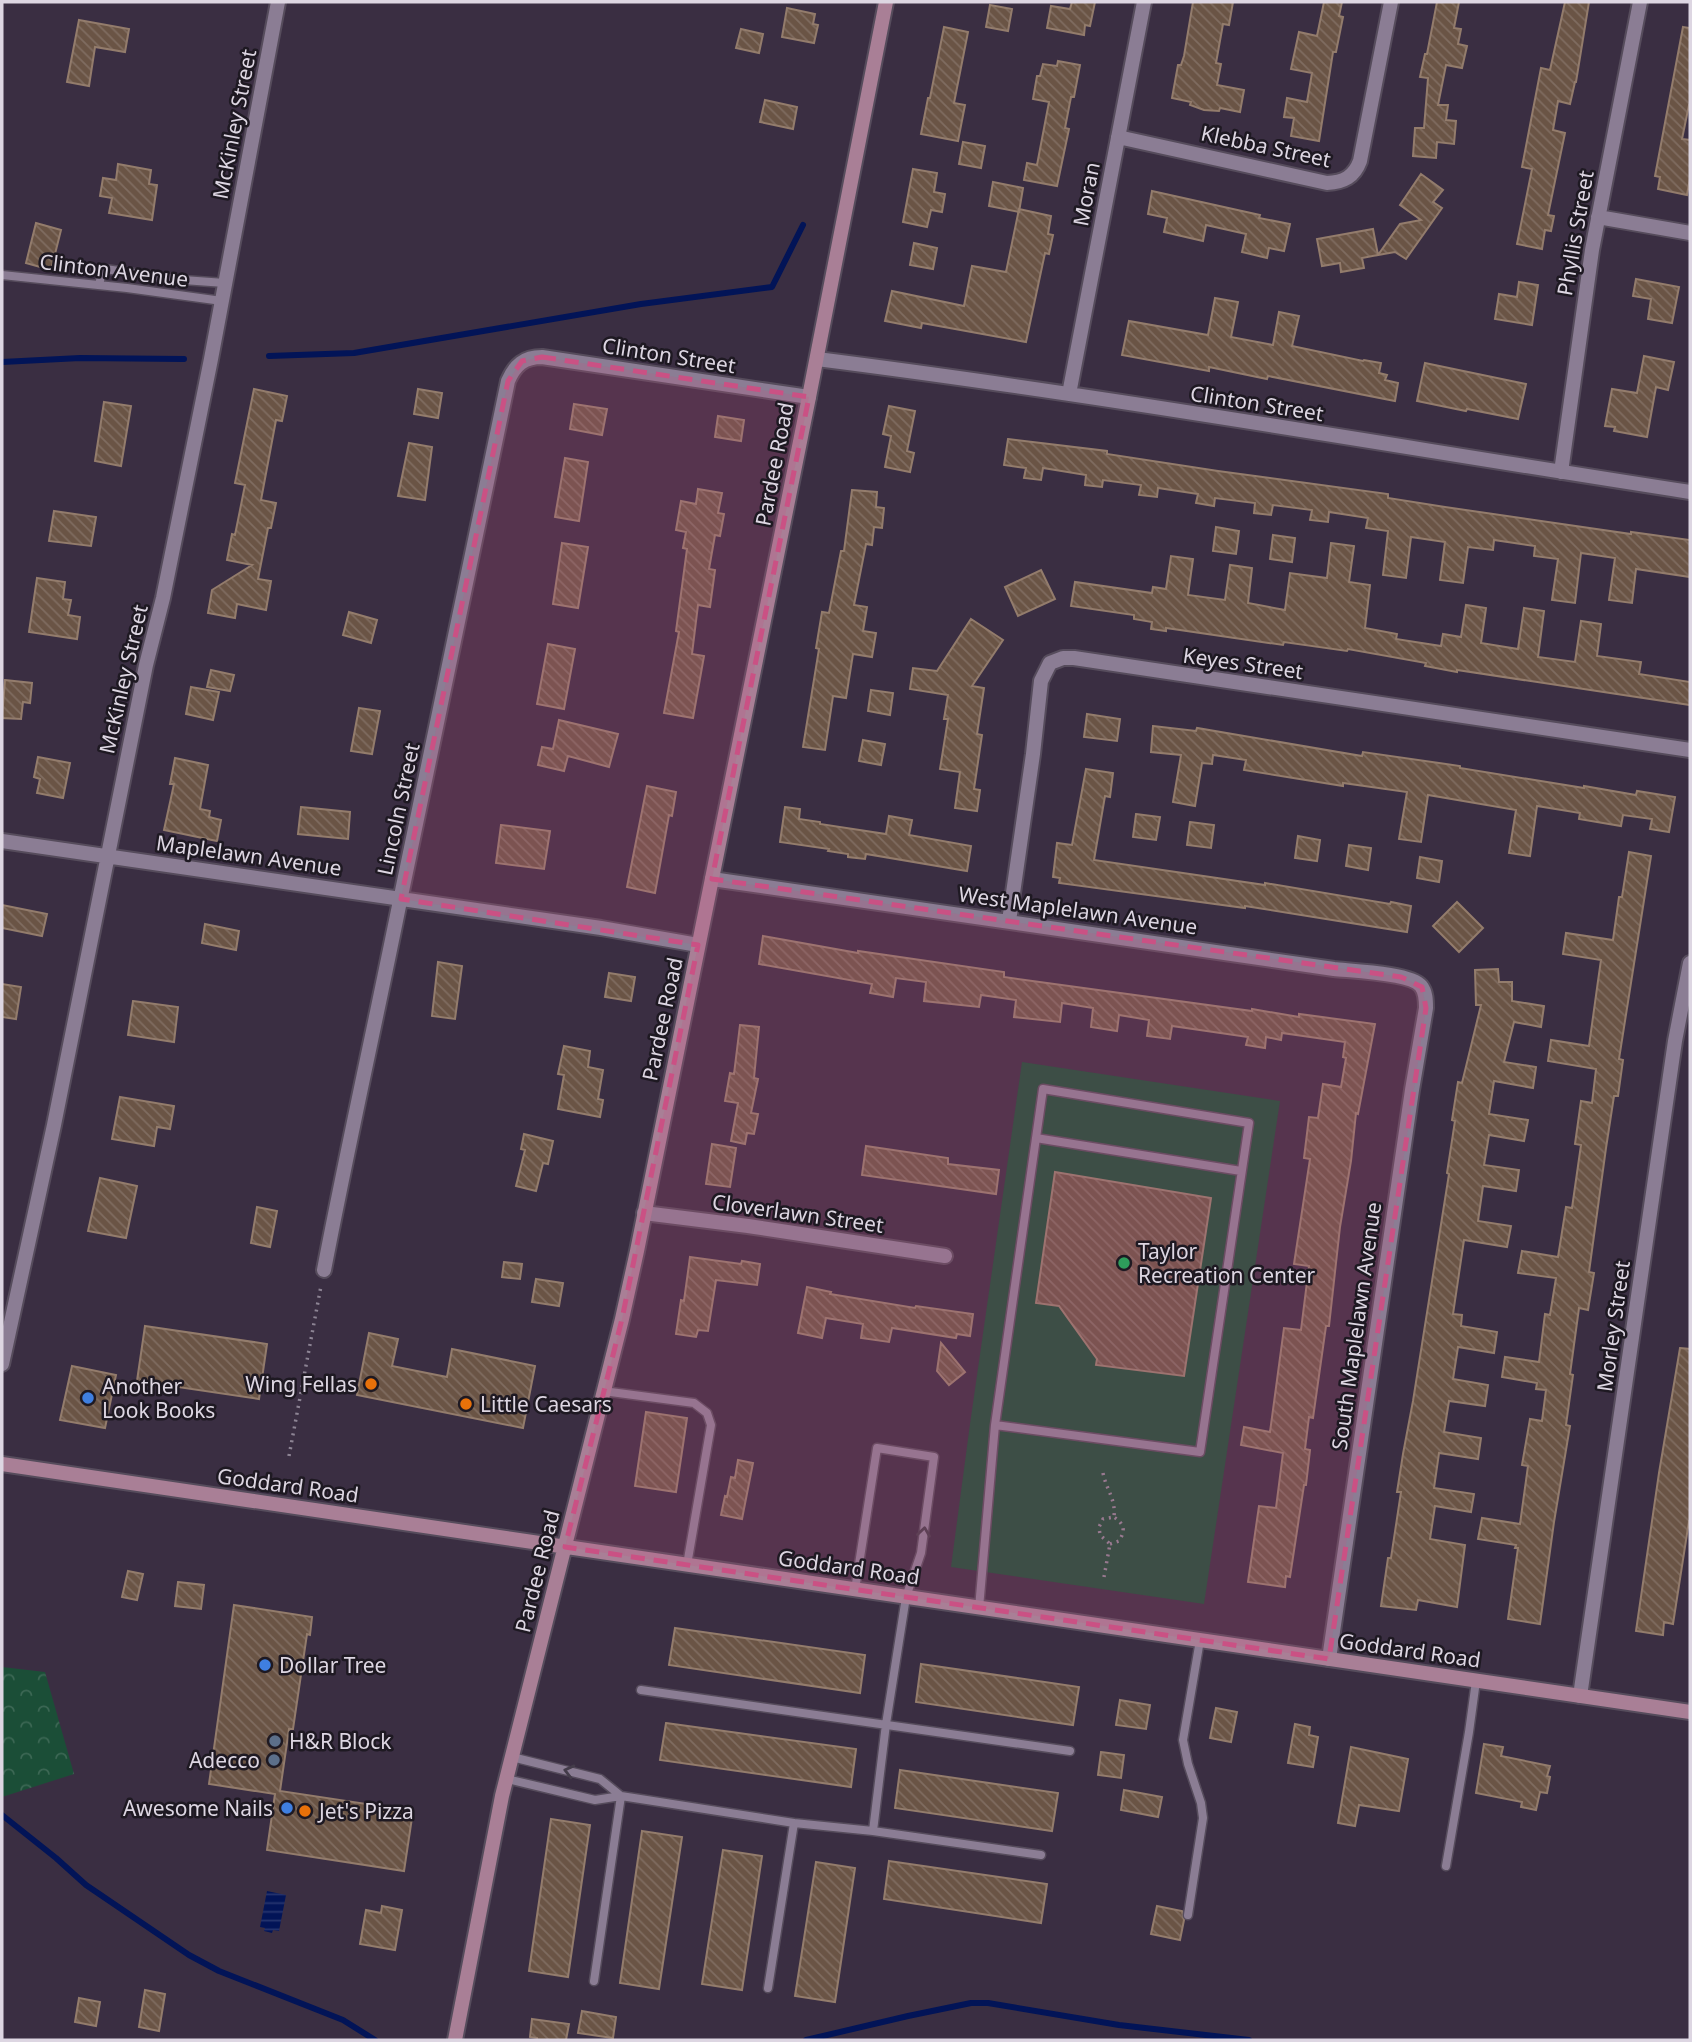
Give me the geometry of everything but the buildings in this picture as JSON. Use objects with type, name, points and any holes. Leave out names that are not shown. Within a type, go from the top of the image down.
[{"type":"main road","name":"Pardee Road","points":[[455,2040],[512,1757],[622,1319],[887,2]]},
{"type":"main road","name":"Goddard Road","points":[[2,1464],[1690,1712]]},
{"type":"street","name":"McKinley Street","points":[[2,1364],[143,679],[166,584],[278,2]]},
{"type":"street","name":"Moran","points":[[1069,394],[1144,2]]},
{"type":"street","name":"Klebba Street","points":[[1118,137],[1327,183],[1350,177],[1360,161],[1391,2]]},
{"type":"street","name":"Phyllis Street","points":[[1561,472],[1598,217],[1640,2]]},
{"type":"street","points":[[1598,217],[1690,233]]},
{"type":"street","name":"Clinton Street","points":[[522,361],[542,357],[809,397]]},
{"type":"street","name":"Clinton Street","points":[[817,359],[1069,394],[1690,492]]},
{"type":"street","name":"Lincoln Street","points":[[324,1270],[508,381],[522,361]]},
{"type":"street","name":"Keyes Street","points":[[1009,921],[1041,681],[1050,663],[1063,658],[1690,750]]},
{"type":"street","name":"Maplelawn Avenue","points":[[2,841],[587,926],[698,945]]},
{"type":"street","name":"West Maplelawn Avenue","points":[[712,878],[1334,969],[1401,976],[1422,987],[1426,999]]},
{"type":"street","name":"Morley Street","points":[[1580,1696],[1675,1041],[1690,963]]},
{"type":"street","name":"South Maplelawn Avenue","points":[[1329,1659],[1426,999]]},
{"type":"street","name":"Cloverlawn Street","points":[[644,1213],[944,1256]]},
{"type":"lane","points":[[99,285],[102,272],[106,269],[225,283]]},
{"type":"lane","name":"Clinton Avenue","points":[[2,275],[222,301]]},
{"type":"lane","points":[[979,1608],[995,1425],[1043,1089],[1249,1123],[1200,1452],[995,1425]]},
{"type":"lane","points":[[1036,1138],[1241,1171]]},
{"type":"lane","points":[[603,1391],[694,1403],[707,1413],[711,1425],[687,1565]]},
{"type":"lane","points":[[855,1590],[877,1448],[934,1457],[921,1553],[905,1597],[873,1831]]},
{"type":"lane","points":[[1188,1915],[1203,1818],[1183,1740],[1200,1640]]},
{"type":"lane","points":[[1446,1866],[1476,1681]]},
{"type":"lane","points":[[640,1690],[1070,1751]]},
{"type":"lane","points":[[512,1757],[600,1779],[621,1796]]},
{"type":"lane","points":[[507,1779],[595,1800],[621,1796],[794,1823],[873,1831],[1041,1855]]},
{"type":"lane","points":[[594,1981],[621,1796]]},
{"type":"lane","points":[[768,1988],[794,1823]]},
{"type":"path","points":[[289,1456],[324,1270]]},
{"type":"path","points":[[1103,1472],[1114,1500],[1114,1517],[1124,1531],[1119,1541],[1110,1544]]},
{"type":"path","points":[[1110,1544],[1100,1535],[1099,1527],[1104,1519],[1114,1517]]},
{"type":"path","points":[[1104,1577],[1110,1544]]},
{"type":"highlighted area","points":[[542,357],[809,397],[712,879],[1401,977],[1422,987],[1426,1008],[1329,1659],[565,1547],[622,1319],[698,945],[401,899],[508,381],[522,361]]},
{"type":"green space","name":"Taylor Recreation Center","points":[[1022,1062],[1280,1101],[1204,1604],[951,1567]]},
{"type":"green space","points":[[2,1667],[45,1672],[74,1774],[2,1797]]},
{"type":"shaded area","points":[[267,1891],[286,1895],[279,1931],[273,1930],[272,1933],[260,1927]]},
{"type":"waterway","points":[[269,356],[354,353],[641,304],[772,287],[803,225]]},
{"type":"waterway","points":[[2,362],[80,358],[184,359]]},
{"type":"waterway","points":[[2,1815],[86,1885],[189,1955],[219,1971],[343,2020],[375,2040]]},
{"type":"waterway","points":[[806,2040],[971,2003],[988,2003],[1119,2025],[1249,2040]]},
{"type":"place","name":"Taylor Recreation Center","points":[[1124,1263]]},
{"type":"place","name":"Wing Fellas","points":[[371,1384]]},
{"type":"place","name":"Another Look Books","points":[[88,1398]]},
{"type":"place","name":"Little Caesars","points":[[466,1404]]},
{"type":"place","name":"Dollar Tree","points":[[265,1665]]},
{"type":"place","name":"H&R Block","points":[[275,1741]]},
{"type":"place","name":"Adecco","points":[[274,1760]]},
{"type":"place","name":"Awesome Nails","points":[[287,1808]]},
{"type":"place","name":"Jet's Pizza","points":[[305,1811]]}]
